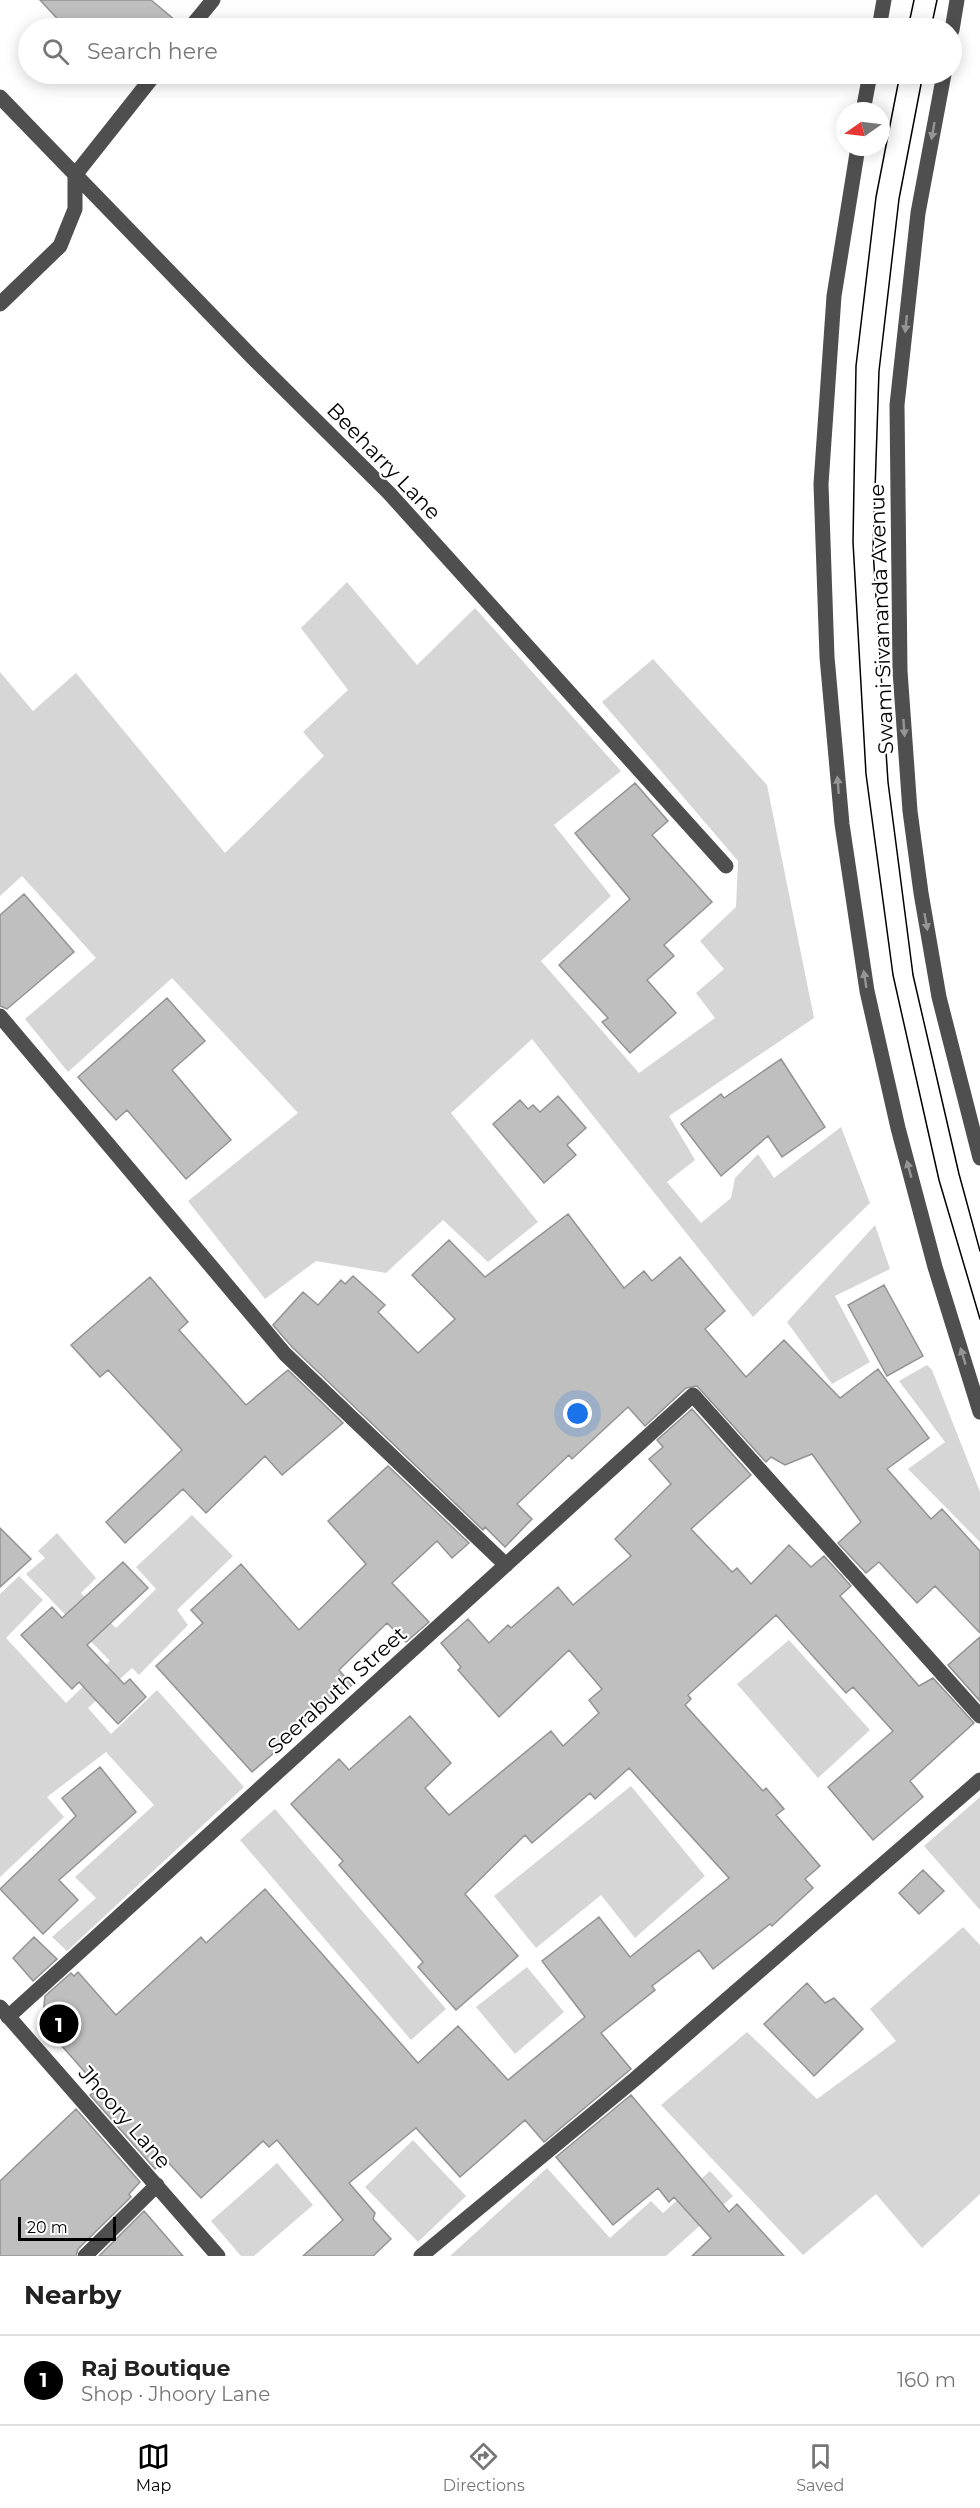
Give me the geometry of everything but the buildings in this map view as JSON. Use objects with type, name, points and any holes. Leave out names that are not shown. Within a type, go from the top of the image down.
[{"type":"street","points":[[198,18],[213,0]]},
{"type":"street","points":[[881,18],[884,0]]},
{"type":"street","points":[[953,18],[957,0]]},
{"type":"street","points":[[0,304],[60,246],[75,209],[75,175],[147,84]]},
{"type":"street","points":[[865,102],[868,84]]},
{"type":"street","name":"Swami Sivananda Avenue","points":[[942,84],[918,213],[897,405],[900,671],[910,811],[921,892],[939,997],[980,1158]]},
{"type":"street","name":"Beeharry Lane","points":[[0,97],[389,493],[726,866]]},
{"type":"street","points":[[857,156],[834,296],[821,484],[827,657],[842,824],[867,992],[898,1128],[935,1267],[980,1412]]},
{"type":"street","points":[[0,1016],[285,1354],[506,1565]]},
{"type":"street","name":"Seerabuth Street","points":[[4,2012],[506,1565],[693,1395],[980,1716]]},
{"type":"street","points":[[421,2256],[635,2079],[980,1780]]},
{"type":"street","name":"Jhoory Lane","points":[[4,2012],[218,2256]]},
{"type":"street","points":[[85,2256],[157,2186]]},
{"type":"shaded area","points":[[347,582],[417,665],[475,608],[621,771],[554,825],[611,896],[541,961],[639,1073],[715,1018],[696,993],[724,969],[700,941],[736,907],[738,861],[602,702],[653,659],[767,785],[814,1018],[669,1116],[695,1160],[667,1182],[701,1223],[731,1198],[735,1178],[758,1154],[774,1178],[841,1127],[870,1203],[753,1317],[532,1039],[451,1113],[538,1222],[488,1262],[443,1220],[386,1273],[316,1261],[265,1299],[188,1201],[298,1113],[172,978],[68,1072],[25,1019],[96,958],[22,876],[0,896],[0,672],[33,711],[76,673],[225,853],[324,756],[303,732],[348,690],[301,628]]},
{"type":"shaded area","points":[[875,1225],[890,1269],[835,1296],[870,1362],[832,1384],[787,1322]]},
{"type":"shaded area","points":[[927,1365],[932,1370],[980,1492],[980,1542],[908,1469],[945,1442],[899,1381]]},
{"type":"shaded area","points":[[192,1515],[233,1556],[177,1610],[188,1625],[139,1675],[132,1668],[88,1708],[111,1734],[157,1690],[244,1787],[67,1951],[52,1937],[96,1898],[75,1877],[154,1805],[106,1752],[47,1797],[64,1817],[0,1877],[0,1594],[19,1576],[43,1600],[6,1638],[66,1703],[110,1661],[26,1574],[45,1558],[38,1551],[57,1533],[96,1578],[81,1593],[116,1628],[156,1589],[136,1567]]},
{"type":"shaded area","points":[[789,1640],[870,1730],[818,1778],[737,1684]]},
{"type":"shaded area","points":[[631,1786],[705,1876],[635,1938],[601,1895],[536,1948],[494,1896]]},
{"type":"shaded area","points":[[980,1797],[980,1910],[924,1846]]},
{"type":"shaded area","points":[[275,1809],[446,2009],[411,2040],[240,1840]]},
{"type":"shaded area","points":[[963,1927],[980,1945],[980,2194],[922,2248],[876,2194],[803,2255],[661,2105],[747,2032],[817,2099],[896,2041],[870,2009]]},
{"type":"shaded area","points":[[527,1967],[564,2012],[515,2054],[476,2007]]},
{"type":"shaded area","points":[[413,2140],[466,2196],[418,2242],[365,2187]]},
{"type":"shaded area","points":[[277,2163],[313,2205],[254,2256],[241,2256],[211,2221]]},
{"type":"shaded area","points":[[547,2168],[610,2238],[651,2201],[663,2213],[710,2171],[733,2196],[666,2256],[450,2256]]},
{"type":"tram line","points":[[910,18],[914,0]]},
{"type":"tram line","points":[[933,18],[937,0]]},
{"type":"tram line","points":[[898,84],[876,197],[856,366],[853,542],[866,774],[893,975],[939,1180],[980,1319]]},
{"type":"tram line","points":[[921,84],[899,199],[879,371],[873,550],[888,782],[913,975],[959,1174],[980,1251]]},
{"type":"place","name":"Raj Boutique","points":[[59,2024]]}]
